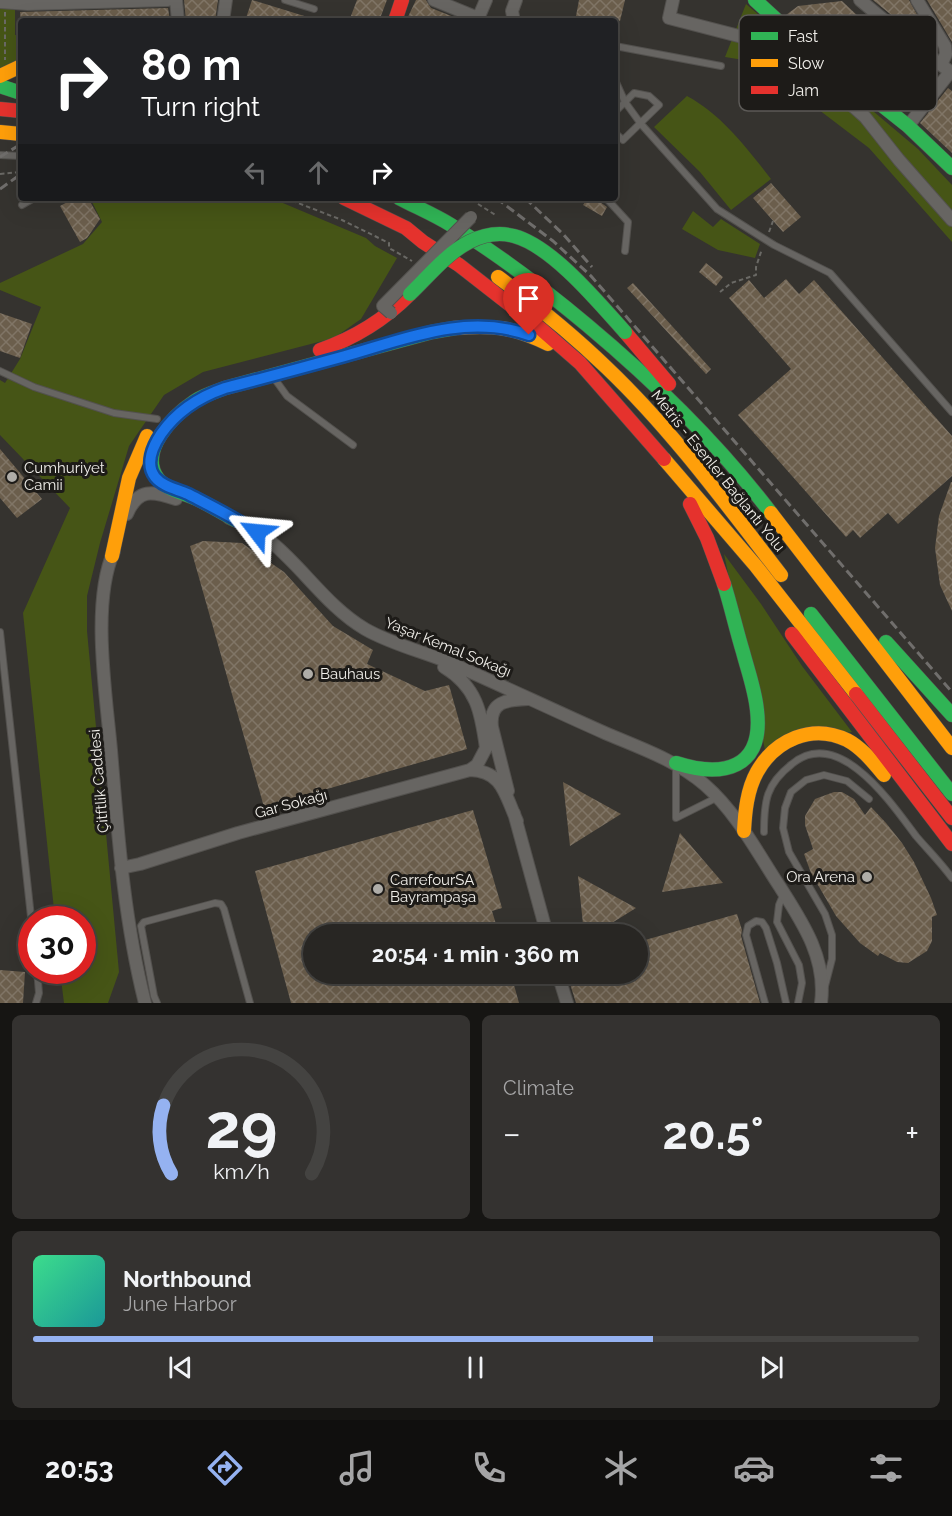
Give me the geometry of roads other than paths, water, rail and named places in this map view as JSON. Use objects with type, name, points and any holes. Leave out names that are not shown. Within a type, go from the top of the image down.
[{"type":"main road","points":[[396,18],[402,0]]},
{"type":"main road","points":[[761,2],[774,15]]},
{"type":"main road","points":[[0,76],[18,67]]},
{"type":"main road","points":[[0,86],[18,92]]},
{"type":"main road","points":[[890,111],[909,126],[952,168]]},
{"type":"main road","points":[[0,132],[18,134]]},
{"type":"main road","points":[[350,201],[405,228],[482,281],[580,363],[755,565],[952,818]]},
{"type":"main road","points":[[405,201],[451,225],[533,281],[585,323],[679,406],[717,447],[806,557],[827,573],[952,715]]},
{"type":"main road","name":"Metris - Esenler Bağlantı Yolu","points":[[405,228],[447,245],[486,268],[532,301],[574,337],[646,407],[688,456],[791,588]]},
{"type":"main road","points":[[112,556],[119,515],[132,473],[145,440],[164,421],[203,396],[271,371],[362,333],[391,313],[462,246],[477,238],[493,234],[511,235],[528,241],[548,256],[587,292],[660,372],[670,386],[679,406]]},
{"type":"main road","points":[[271,371],[432,332],[479,326],[502,327],[529,335],[548,344],[592,377]]},
{"type":"main road","points":[[164,421],[162,433],[152,451],[151,463],[156,478],[161,483],[188,494],[235,520]]},
{"type":"main road","points":[[661,455],[700,522],[717,561],[738,632],[759,720],[755,745],[748,758],[737,766],[710,771],[694,770],[676,763]]},
{"type":"main road","points":[[693,494],[806,654],[952,844]]},
{"type":"main road","name":"Metris - Esenler Bağlantı Yolu","points":[[806,557],[952,748]]},
{"type":"main road","points":[[805,606],[952,794]]},
{"type":"main road","points":[[744,831],[752,784],[756,773],[771,752],[791,738],[808,733],[826,732],[849,741],[874,764],[952,860]]},
{"type":"street","points":[[2,3],[168,0]]},
{"type":"street","points":[[176,0],[178,18]]},
{"type":"street","points":[[223,18],[226,0]]},
{"type":"street","points":[[434,0],[474,18]]},
{"type":"street","points":[[479,18],[486,0]]},
{"type":"street","points":[[513,18],[512,11],[516,0]]},
{"type":"street","points":[[673,0],[669,18],[739,36]]},
{"type":"street","points":[[860,0],[878,15]]},
{"type":"street","points":[[917,0],[926,15]]},
{"type":"street","points":[[937,33],[945,46],[948,70],[937,86]]},
{"type":"street","points":[[859,111],[952,220]]},
{"type":"street","points":[[909,126],[919,111]]},
{"type":"street","points":[[391,313],[383,306],[471,217]]},
{"type":"street","name":"Yaşar Kemal Sokağı","points":[[112,556],[131,505],[147,493],[162,495],[235,520],[272,543],[349,618],[381,637],[427,653],[676,763]]},
{"type":"street","name":"Çitftlik Caddesi","points":[[112,556],[103,598],[102,650],[121,868],[135,967],[145,1003]]},
{"type":"street","points":[[427,653],[461,678],[472,691],[486,748],[477,765],[470,770]]},
{"type":"street","points":[[531,699],[515,700],[498,705],[493,709],[491,716],[544,924]]},
{"type":"street","points":[[676,763],[718,797],[744,831],[784,893],[809,935],[819,958],[823,981],[821,1002]]},
{"type":"street","points":[[470,770],[483,770],[496,778],[517,821]]},
{"type":"street","name":"Gar Sokağı","points":[[121,868],[238,833],[470,770]]},
{"type":"street","points":[[561,984],[567,1003]]},
{"type":"lane","points":[[285,0],[314,9]]},
{"type":"lane","points":[[618,47],[722,66]]},
{"type":"lane","points":[[618,88],[641,124],[717,210],[765,240],[830,273],[952,412]]},
{"type":"lane","points":[[618,109],[634,93],[650,96],[659,105],[623,140],[618,136]]},
{"type":"lane","points":[[0,155],[18,156]]},
{"type":"lane","points":[[22,205],[29,201]]},
{"type":"lane","points":[[609,201],[628,222],[626,251]]},
{"type":"lane","points":[[0,371],[34,387],[114,413],[164,421]]},
{"type":"lane","points":[[271,371],[287,396],[352,445]]},
{"type":"lane","points":[[0,632],[30,906]]},
{"type":"lane","points":[[826,732],[826,755]]},
{"type":"lane","points":[[764,832],[764,809],[768,790],[780,773],[796,760],[814,754],[832,755],[852,765],[877,786],[952,878]]},
{"type":"lane","points":[[676,763],[676,818],[718,797]]},
{"type":"lane","points":[[821,1002],[832,959],[832,934],[825,914],[789,852],[783,828],[785,808],[791,792],[806,780],[824,775],[847,781],[870,799]]},
{"type":"lane","points":[[784,893],[779,905],[777,922],[799,965],[801,983],[798,1003]]},
{"type":"lane","points":[[157,1003],[141,927],[144,922],[215,903],[221,904],[224,909],[250,1003]]},
{"type":"lane","points":[[765,1003],[746,935],[748,926],[756,921],[762,922],[765,927],[777,963],[786,1003]]},
{"type":"lane","points":[[38,984],[38,1003]]},
{"type":"railway","points":[[0,157],[18,146]]},
{"type":"railway","points":[[0,189],[18,176]]},
{"type":"railway","points":[[500,201],[553,241],[591,276],[952,692]]},
{"type":"railway","points":[[528,201],[563,234],[592,267]]},
{"type":"place","name":"Cumhuriyet Camii","points":[[12,477]]},
{"type":"place","name":"Bauhaus","points":[[308,674]]},
{"type":"place","name":"Ora Arena","points":[[867,877]]},
{"type":"place","name":"CarrefourSA Bayrampaşa","points":[[378,889]]}]
